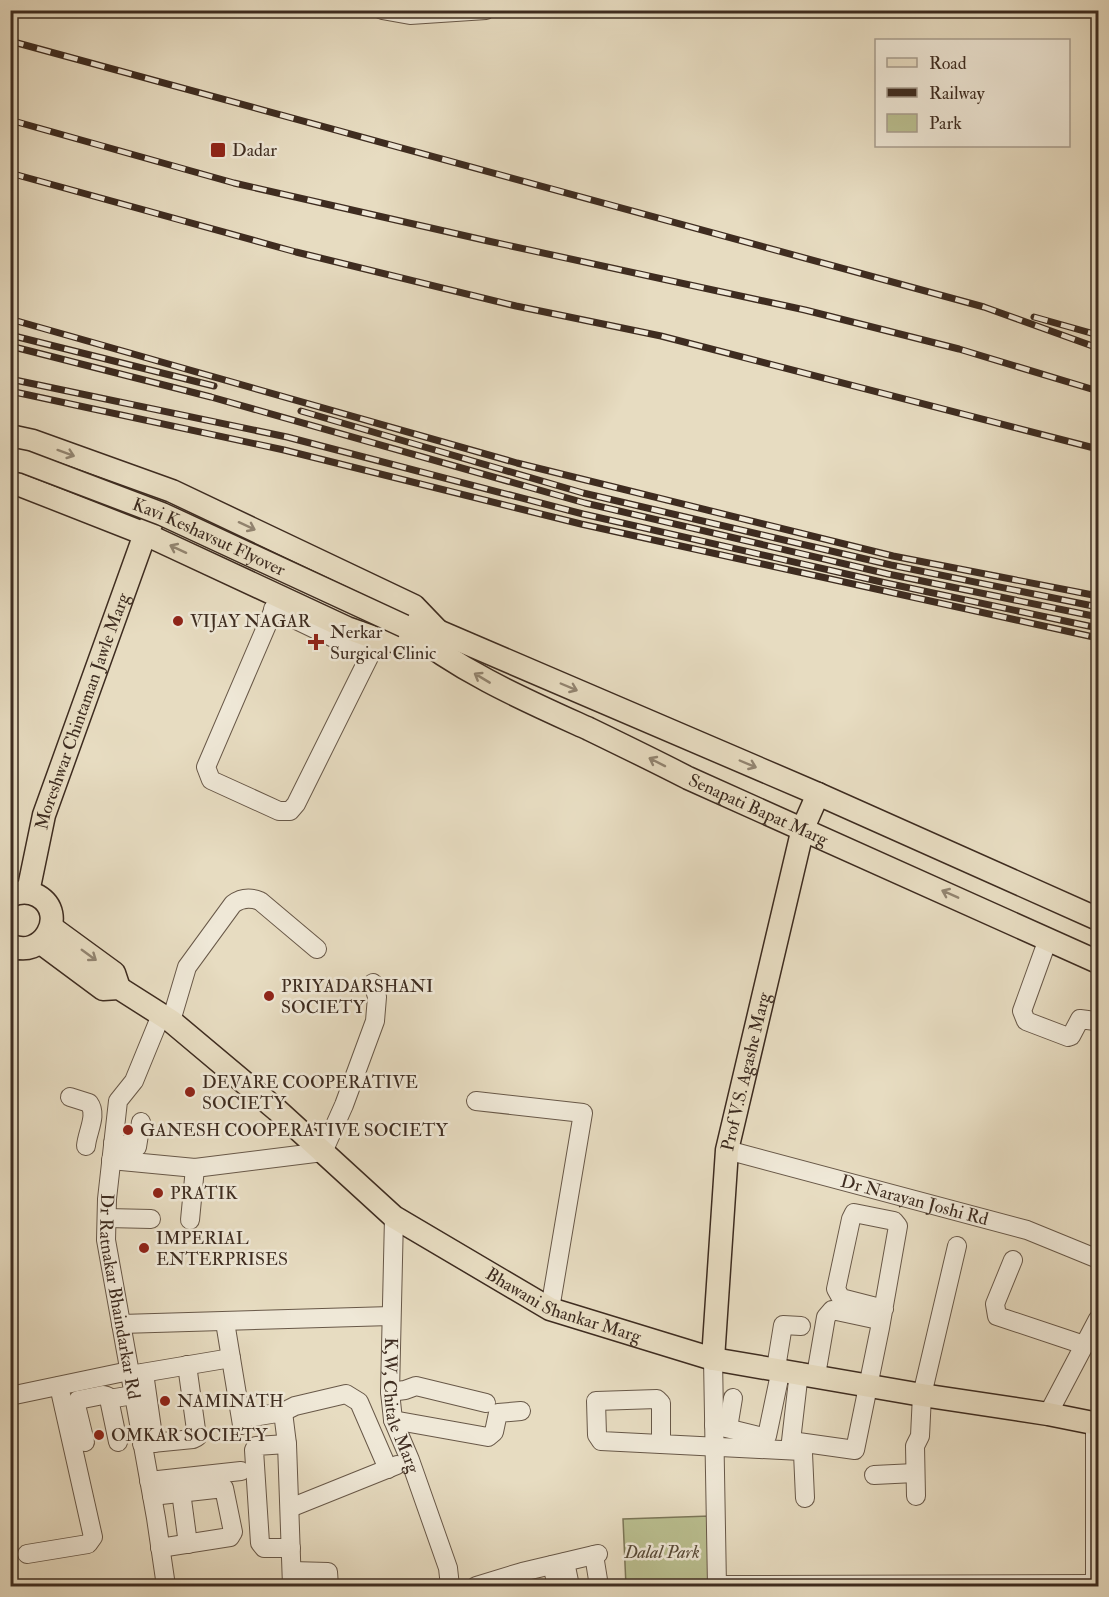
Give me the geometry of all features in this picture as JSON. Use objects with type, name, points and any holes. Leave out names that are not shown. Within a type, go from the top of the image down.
[{"type":"main road","points":[[10,436],[33,441],[172,491],[414,606],[440,642]]},
{"type":"main road","name":"Kavi Keshavsut Flyover","points":[[10,459],[25,462],[162,514],[440,642]]},
{"type":"main road","points":[[10,481],[145,534],[276,603],[346,628],[374,647],[440,642]]},
{"type":"main road","name":"Moreshwar Chintaman Jawle Marg","points":[[19,894],[44,815],[145,534],[172,491]]},
{"type":"main road","name":"Senapati Bapat Marg","points":[[440,642],[713,749],[1098,919]]},
{"type":"main road","name":"Senapati Bapat Marg","points":[[440,642],[497,687],[622,744],[699,783],[1098,962]]},
{"type":"main road","points":[[699,783],[713,749]]},
{"type":"main road","name":"Prof V.S. Agashe Marg","points":[[713,1359],[727,1150],[803,828],[818,794]]},
{"type":"main road","points":[[976,906],[992,871]]},
{"type":"main road","points":[[1023,928],[1038,892]]},
{"type":"main road","points":[[10,945],[24,949],[46,935],[51,912],[42,899],[19,894]]},
{"type":"main road","name":"Bhawani Shankar Marg","points":[[46,935],[114,973],[119,988],[166,1018],[277,1110],[394,1217],[550,1309],[713,1359],[1097,1424]]},
{"type":"street","points":[[382,10],[411,13],[486,10]]},
{"type":"street","points":[[276,603],[207,762],[206,771],[211,780],[279,811],[290,811],[294,808],[374,647]]},
{"type":"street","points":[[86,1146],[93,1119],[93,1108],[89,1103],[73,1095],[118,1101],[134,1081],[166,1018],[187,967],[233,904],[238,900],[254,898],[260,901],[317,949]]},
{"type":"street","points":[[1048,939],[1022,1011],[1023,1017],[1026,1021],[1068,1037],[1071,1036],[1080,1019],[1095,1021],[1098,1019]]},
{"type":"street","points":[[115,1136],[195,1168],[323,1152],[344,1105],[375,1021],[377,997],[373,983]]},
{"type":"street","name":"Dr Ratnakar Bhaindarkar Rd","points":[[118,1101],[106,1240],[121,1324],[134,1373],[133,1395],[148,1443],[151,1488],[166,1587]]},
{"type":"street","points":[[476,1101],[583,1113],[550,1309]]},
{"type":"street","points":[[93,1119],[115,1136],[137,1147],[141,1122]]},
{"type":"street","name":"Dr Narayan Joshi Rd","points":[[727,1150],[1027,1230],[1098,1258]]},
{"type":"street","points":[[190,1220],[195,1168]]},
{"type":"street","points":[[801,1326],[783,1325],[793,1371],[790,1438],[793,1442],[855,1450],[865,1384],[884,1309],[898,1226],[894,1221],[854,1213],[850,1219],[836,1289],[837,1295],[884,1309]]},
{"type":"street","name":"K,W, Chitale Marg","points":[[394,1217],[390,1392],[393,1420],[410,1460],[448,1568],[450,1587]]},
{"type":"street","points":[[107,1218],[151,1219]]},
{"type":"street","points":[[916,1496],[915,1446],[920,1436],[922,1395],[957,1246]]},
{"type":"street","points":[[1013,1260],[995,1304],[997,1316],[1084,1344]]},
{"type":"street","points":[[721,1427],[766,1436],[793,1371],[830,1311],[873,1318],[878,1327]]},
{"type":"street","points":[[121,1324],[391,1316]]},
{"type":"street","points":[[1048,1414],[1098,1319]]},
{"type":"street","points":[[225,1322],[231,1358],[247,1421],[283,1412],[295,1406],[346,1394],[352,1396],[359,1402],[388,1469]]},
{"type":"street","points":[[10,1396],[231,1358]]},
{"type":"street","points":[[713,1359],[721,1427]]},
{"type":"street","points":[[134,1373],[148,1443],[193,1439],[197,1437],[187,1365]]},
{"type":"street","points":[[59,1386],[85,1442]]},
{"type":"street","points":[[390,1392],[416,1386],[486,1403]]},
{"type":"street","points":[[109,1399],[133,1395]]},
{"type":"street","points":[[70,1406],[78,1400],[107,1396],[118,1442]]},
{"type":"street","points":[[733,1398],[714,1447],[717,1586],[1094,1585],[1097,1424]]},
{"type":"street","points":[[27,1554],[88,1544],[92,1540],[70,1406]]},
{"type":"street","points":[[393,1420],[488,1437],[494,1432],[498,1413],[521,1411]]},
{"type":"street","points":[[283,1412],[287,1444],[292,1579],[328,1572],[329,1587]]},
{"type":"street","points":[[287,1444],[256,1446],[254,1450],[260,1543],[264,1548],[291,1548]]},
{"type":"street","points":[[661,1444],[801,1451],[805,1498]]},
{"type":"street","points":[[290,1508],[410,1460]]},
{"type":"street","points":[[151,1488],[241,1471]]},
{"type":"street","points":[[874,1475],[915,1473]]},
{"type":"street","points":[[151,1488],[181,1492],[225,1488],[233,1532],[230,1537],[160,1548]]},
{"type":"street","points":[[181,1492],[188,1544]]},
{"type":"street","points":[[476,1587],[536,1576],[596,1554],[599,1587]]},
{"type":"street","points":[[536,1576],[570,1587]]},
{"type":"green space","name":"Dalal Park","points":[[710,1516],[711,1586],[626,1586],[623,1519]]},
{"type":"railway","points":[[10,41],[984,307],[1098,348]]},
{"type":"railway","points":[[10,120],[234,183],[805,310],[959,349],[1098,391]]},
{"type":"railway","points":[[10,173],[296,252],[516,306],[661,336],[1098,449]]},
{"type":"railway","points":[[1034,317],[1098,335]]},
{"type":"railway","points":[[10,319],[517,463],[893,556],[1098,596]]},
{"type":"railway","points":[[10,335],[214,386]]},
{"type":"railway","points":[[10,346],[211,397],[585,503],[888,574],[1098,617]]},
{"type":"railway","points":[[10,379],[287,437],[583,514],[886,583],[1098,628]]},
{"type":"railway","points":[[10,391],[284,450],[581,524],[1098,638]]},
{"type":"railway","points":[[301,411],[583,493],[891,565],[1098,607]]},
{"type":"place","name":"Dadar","points":[[218,150]]},
{"type":"place","name":"VIJAY NAGAR","points":[[178,621]]},
{"type":"place","name":"Nerkar Surgical Clinic","points":[[316,642]]},
{"type":"place","name":"PRIYADARSHANI SOCIETY","points":[[269,996]]},
{"type":"place","name":"DEVARE COOPERATIVE SOCIETY","points":[[190,1092]]},
{"type":"place","name":"GANESH COOPERATIVE SOCIETY","points":[[128,1130]]},
{"type":"place","name":"PRATIK","points":[[158,1193]]},
{"type":"place","name":"IMPERIAL ENTERPRISES","points":[[144,1248]]},
{"type":"place","name":"NAMINATH","points":[[165,1401]]},
{"type":"place","name":"OMKAR SOCIETY","points":[[99,1435]]}]
